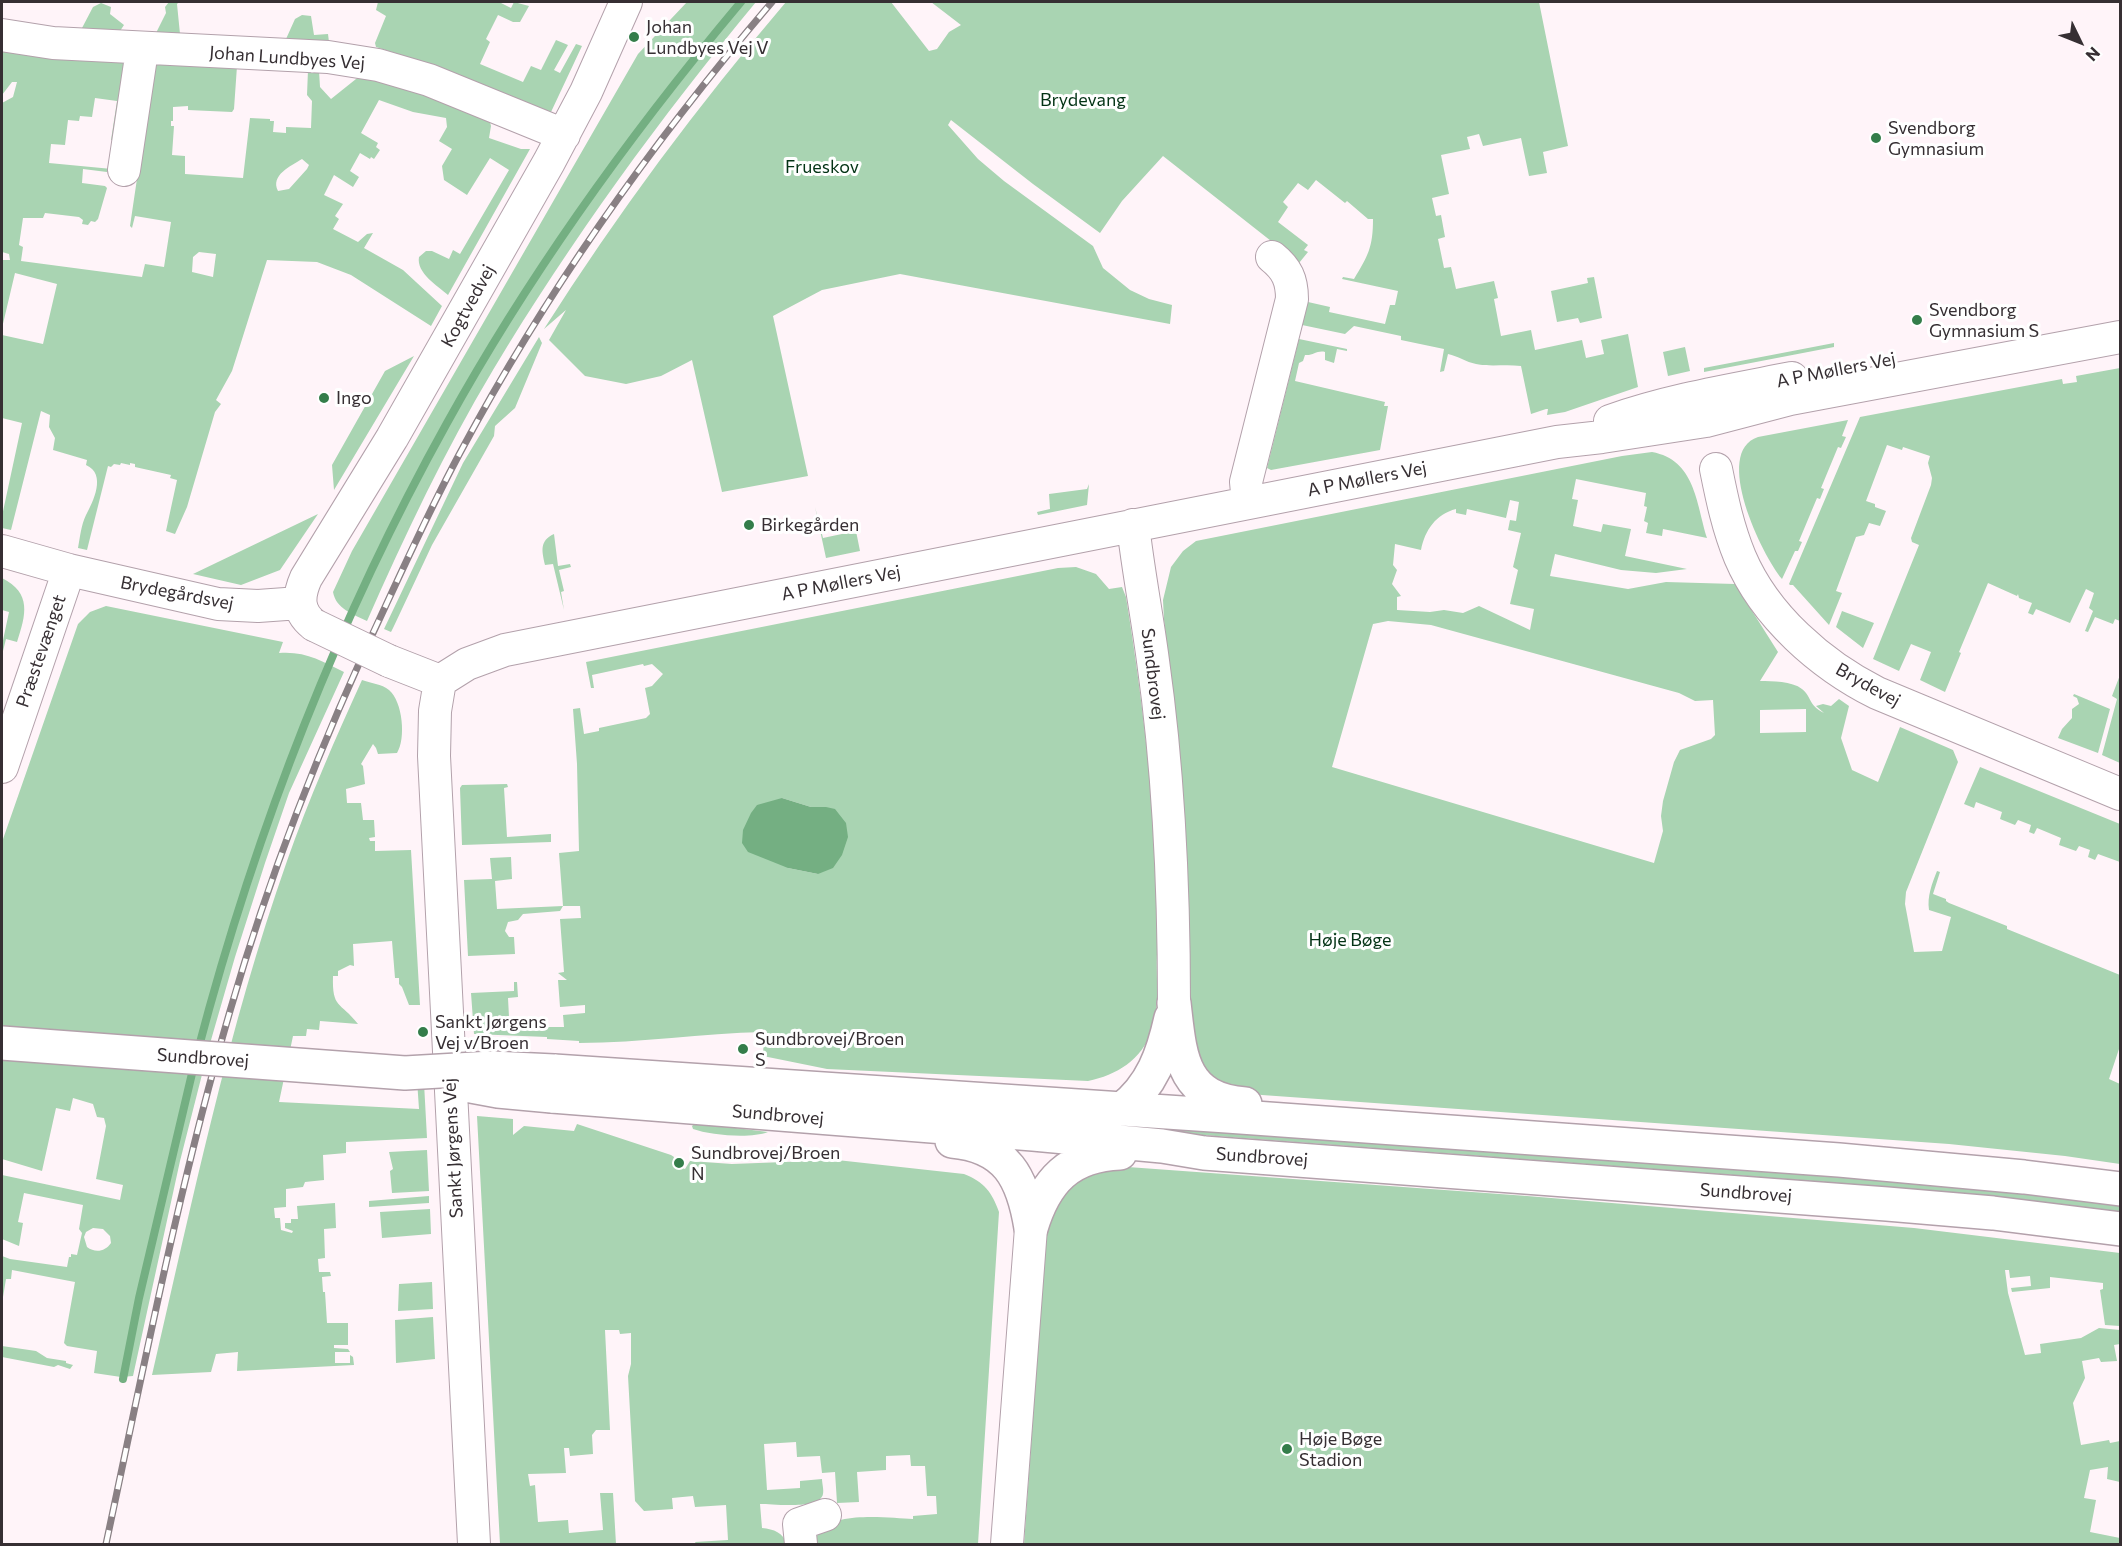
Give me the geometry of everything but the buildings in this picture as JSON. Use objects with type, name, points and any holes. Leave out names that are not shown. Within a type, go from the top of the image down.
[{"type":"main road","points":[[1122,1109],[1141,1091],[1160,1060],[1174,1003]]},
{"type":"main road","points":[[1174,1003],[1178,1042],[1184,1063],[1196,1084],[1214,1098],[1230,1102],[1437,1119],[1496,1135]]},
{"type":"main road","name":"Sundbrovej","points":[[2,1043],[405,1072],[498,1091],[560,1089],[1122,1109],[1839,1160],[2121,1189]]},
{"type":"main road","points":[[336,1066],[450,1074]]},
{"type":"main road","points":[[560,1089],[693,1117],[978,1146],[996,1155],[1011,1168],[1024,1194],[1031,1228]]},
{"type":"main road","name":"Sundbrovej","points":[[560,1089],[1162,1146],[1204,1153],[1887,1204],[1993,1213],[2121,1229]]},
{"type":"main road","points":[[1031,1228],[1039,1204],[1049,1186],[1076,1162],[1113,1154],[1204,1153]]},
{"type":"street","name":"Kogtvedvej","points":[[307,614],[302,587],[309,572],[392,438],[564,135],[605,52],[626,2]]},
{"type":"street","name":"Johan Lundbyes Vej","points":[[2,35],[53,43],[328,57],[378,64],[429,80],[564,135]]},
{"type":"street","points":[[124,170],[141,48]]},
{"type":"street","points":[[1248,503],[1246,482],[1292,299],[1291,279],[1284,268],[1272,257]]},
{"type":"street","name":"A P Møllers Vej","points":[[1557,442],[1639,411],[1683,399],[2080,324],[2121,319]]},
{"type":"street","name":"A P Møllers Vej","points":[[440,681],[475,660],[505,650],[1557,442],[1706,421],[1790,399],[2121,337]]},
{"type":"street","name":"Brydevej","points":[[1716,469],[1725,511],[1741,559],[1759,590],[1780,618],[1827,662],[1849,678],[1877,693],[2121,794]]},
{"type":"street","name":"Sundbrovej","points":[[1132,525],[1153,662],[1169,817],[1174,1003]]},
{"type":"street","name":"Brydegårdsvej","points":[[2,551],[69,570],[231,606],[307,614],[399,665],[440,681]]},
{"type":"street","name":"Præstevænget","points":[[2,767],[69,570]]},
{"type":"street","name":"Sankt Jørgens Vej","points":[[440,681],[435,711],[435,756],[474,1545]]},
{"type":"street","points":[[1007,1545],[1031,1228]]},
{"type":"green space","points":[[169,2],[179,2],[177,4],[180,34],[156,33]]},
{"type":"green space","points":[[378,2],[499,2],[511,8],[514,2],[529,6],[520,22],[513,22],[498,15],[486,39],[490,42],[480,64],[523,82],[531,66],[541,70],[556,40],[568,45],[554,70],[560,73],[576,44],[582,46],[551,112],[432,65],[376,47],[375,43],[386,16],[376,10]]},
{"type":"green space","points":[[687,2],[756,2],[685,90],[585,227],[493,370],[458,431],[367,621],[351,613],[341,607],[333,592],[352,551],[638,54]]},
{"type":"green space","points":[[786,2],[891,2],[929,51],[937,49],[949,32],[961,25],[931,2],[1539,2],[1568,146],[1543,152],[1547,173],[1529,176],[1521,138],[1483,146],[1479,134],[1467,137],[1470,149],[1441,155],[1449,194],[1432,198],[1436,216],[1441,215],[1445,237],[1438,239],[1444,268],[1451,267],[1456,289],[1494,281],[1498,298],[1494,299],[1501,336],[1531,330],[1535,350],[1582,340],[1586,358],[1604,354],[1601,340],[1628,334],[1638,387],[1565,412],[1547,415],[1548,409],[1546,409],[1531,414],[1521,366],[1476,364],[1448,354],[1444,371],[1440,372],[1444,349],[1401,340],[1401,336],[1354,326],[1345,334],[1302,325],[1308,302],[1330,307],[1329,312],[1385,324],[1390,305],[1395,305],[1398,291],[1342,279],[1343,277],[1354,279],[1363,264],[1371,244],[1373,219],[1368,219],[1347,201],[1345,203],[1316,180],[1308,190],[1298,183],[1283,202],[1288,207],[1278,222],[1308,245],[1304,250],[1308,252],[1299,263],[1163,156],[1122,201],[1100,233],[951,120],[948,125],[978,159],[1004,181],[1093,246],[1103,268],[1130,290],[1149,299],[1172,305],[1170,324],[900,274],[822,290],[773,316],[808,476],[722,492],[692,360],[661,376],[626,384],[585,376],[549,340],[566,310],[544,329],[600,244],[659,161],[721,80]]},
{"type":"green space","points":[[101,3],[111,7],[110,14],[124,25],[120,31],[82,28],[93,7]]},
{"type":"green space","points":[[302,15],[311,16],[314,35],[328,34],[329,42],[286,39],[295,19]]},
{"type":"green space","points":[[2,49],[130,62],[122,142],[111,140],[117,101],[95,98],[92,117],[80,116],[79,121],[68,120],[65,145],[51,144],[49,163],[112,169],[107,172],[83,169],[82,183],[107,188],[98,219],[95,222],[91,221],[88,225],[82,224],[83,220],[79,217],[45,213],[43,218],[23,218],[19,245],[23,247],[21,261],[142,277],[145,264],[164,267],[171,222],[135,216],[132,228],[130,226],[138,172],[148,63],[237,66],[232,112],[188,110],[188,106],[173,107],[172,155],[185,156],[185,174],[243,178],[250,118],[274,121],[273,132],[286,133],[286,127],[311,128],[312,101],[307,95],[308,70],[319,71],[320,87],[331,99],[361,75],[368,75],[489,118],[491,126],[489,138],[521,149],[530,149],[448,295],[424,274],[419,257],[426,251],[432,251],[449,259],[453,250],[460,254],[509,170],[490,158],[467,195],[444,180],[442,166],[452,149],[439,141],[447,127],[446,118],[413,112],[379,100],[361,133],[378,143],[376,147],[380,150],[374,159],[360,153],[350,171],[359,177],[353,187],[334,175],[324,195],[343,204],[335,216],[339,219],[333,229],[358,242],[367,234],[373,233],[364,248],[403,270],[442,306],[431,326],[351,275],[317,262],[267,260],[232,371],[216,400],[221,404],[215,412],[187,507],[175,534],[166,531],[177,480],[170,478],[171,475],[135,467],[135,464],[114,464],[111,467],[108,466],[87,550],[78,548],[83,523],[97,488],[96,475],[86,465],[87,460],[53,450],[55,438],[49,427],[50,415],[41,411],[11,530],[2,528],[2,516],[22,423],[2,418],[2,335],[43,344],[57,284],[15,273],[2,328],[2,260],[10,260],[9,254],[2,252],[2,103],[13,97],[17,82],[12,82],[2,95]],"holes":[[[302,159],[309,165],[307,169],[289,189],[278,191],[276,185],[279,176]],[[199,252],[216,254],[213,277],[192,272],[193,257]]]},
{"type":"green space","points":[[1594,277],[1602,318],[1580,323],[1578,318],[1557,322],[1551,291],[1588,283],[1587,278]]},
{"type":"green space","points":[[539,337],[542,343],[515,408],[495,426],[494,436],[432,545],[391,632],[384,629],[463,463]]},
{"type":"green space","points":[[1299,339],[1347,349],[1347,351],[1337,349],[1334,363],[1325,360],[1325,352],[1305,355],[1303,361],[1299,363],[1295,381],[1385,402],[1384,406],[1388,406],[1380,450],[1271,470],[1267,468]]},
{"type":"green space","points":[[1834,343],[1834,347],[1704,372],[1704,368]]},
{"type":"green space","points":[[1685,347],[1690,371],[1668,376],[1663,352]]},
{"type":"green space","points":[[414,356],[334,490],[332,465],[385,371]]},
{"type":"green space","points":[[2120,368],[2120,621],[2115,619],[2113,624],[2095,617],[2088,632],[2085,631],[2093,611],[2089,608],[2094,593],[2086,589],[2070,623],[2036,609],[2033,615],[2028,613],[2032,603],[2019,598],[2018,594],[2017,596],[1988,583],[1945,692],[1920,680],[1931,652],[1911,644],[1899,671],[1873,659],[1919,545],[1912,542],[1911,538],[1932,478],[1928,463],[1930,456],[1903,447],[1902,450],[1887,445],[1866,501],[1886,511],[1880,526],[1869,523],[1864,535],[1856,537],[1836,591],[1842,593],[1829,625],[1793,585],[1789,584],[1860,417],[2062,379],[2063,384],[2077,382],[2076,376]]},
{"type":"green space","points":[[1848,420],[1842,436],[1846,437],[1841,448],[1838,447],[1821,488],[1824,489],[1820,499],[1817,498],[1799,541],[1802,542],[1798,551],[1795,551],[1782,579],[1763,549],[1745,505],[1740,482],[1740,462],[1745,446],[1758,437]]},
{"type":"green space","name":"Høje Bøge","points":[[1652,452],[1677,464],[1691,484],[1707,538],[1663,529],[1662,536],[1646,533],[1648,523],[1644,521],[1647,507],[1644,506],[1646,493],[1576,479],[1572,499],[1578,500],[1573,526],[1601,532],[1603,524],[1631,529],[1625,556],[1687,569],[1656,573],[1621,570],[1555,554],[1550,576],[1628,589],[1666,582],[1735,584],[1778,652],[1760,681],[1782,682],[1798,686],[1815,707],[1824,713],[1816,706],[1823,704],[1831,706],[1839,699],[1849,706],[1841,738],[1852,770],[1878,782],[1900,727],[1953,750],[1958,762],[1906,892],[1905,904],[1914,952],[1942,951],[1951,917],[1929,910],[1929,895],[1937,871],[1940,872],[1933,894],[1946,899],[1949,903],[2007,926],[2007,929],[2120,975],[2120,1046],[2109,1079],[2120,1084],[2120,1164],[1949,1144],[1262,1095],[1238,1092],[1208,1075],[1198,1063],[1188,1006],[1187,858],[1178,741],[1164,620],[1163,600],[1171,567],[1183,551],[1196,541],[1622,456]],"holes":[[[1510,500],[1519,502],[1516,521],[1510,520],[1508,530],[1521,533],[1513,567],[1518,570],[1510,604],[1534,609],[1530,630],[1479,606],[1463,613],[1444,610],[1430,612],[1397,610],[1397,597],[1401,596],[1392,584],[1397,570],[1393,565],[1395,544],[1421,550],[1425,536],[1437,519],[1456,509],[1456,513],[1466,515],[1467,509],[1506,518]],[[1388,621],[1431,625],[1679,693],[1695,701],[1713,700],[1715,735],[1711,739],[1680,750],[1674,762],[1663,801],[1661,816],[1663,831],[1654,863],[1332,767],[1373,624]],[[1806,709],[1806,732],[1760,733],[1760,710]]]},
{"type":"green space","points":[[1089,484],[1087,505],[1038,515],[1037,512],[1050,509],[1049,494],[1087,489]]},
{"type":"green space","points":[[815,507],[823,538],[856,531],[860,551],[826,558]]},
{"type":"green space","points":[[318,514],[280,570],[241,585],[193,574]]},
{"type":"green space","points":[[554,534],[558,566],[570,564],[571,567],[559,570],[564,591],[561,592],[564,610],[553,564],[545,565],[543,555],[544,543]]},
{"type":"green space","points":[[1076,567],[1096,574],[1109,589],[1122,587],[1126,597],[1145,730],[1153,819],[1157,909],[1156,1012],[1152,1031],[1147,1041],[1127,1065],[1109,1075],[1088,1081],[827,1069],[763,1056],[764,1032],[579,1043],[579,1041],[547,1039],[547,1037],[474,1034],[471,993],[514,991],[514,982],[517,982],[518,997],[508,998],[509,1017],[513,1017],[514,1027],[564,1027],[563,1015],[585,1013],[585,1005],[560,1007],[558,980],[567,980],[558,973],[564,972],[560,919],[581,918],[580,906],[563,906],[559,853],[579,851],[573,709],[580,708],[584,734],[599,731],[599,728],[646,718],[650,714],[645,688],[652,686],[663,674],[652,664],[644,666],[643,664],[592,675],[594,688],[591,688],[586,662],[1058,568]],"holes":[[[782,798],[811,807],[826,807],[818,874],[788,868]]]},
{"type":"green space","points":[[2,578],[18,591],[22,598],[24,614],[17,642],[6,639],[2,655],[9,612],[2,610]]},
{"type":"green space","points":[[106,606],[283,642],[279,653],[305,655],[344,672],[289,793],[235,957],[180,1161],[133,1376],[121,1377],[94,1373],[97,1351],[67,1346],[64,1343],[75,1282],[12,1270],[11,1279],[6,1279],[2,1303],[2,1256],[67,1267],[71,1254],[77,1255],[82,1233],[79,1229],[83,1205],[24,1193],[18,1222],[23,1223],[19,1246],[2,1239],[2,1175],[120,1200],[123,1185],[96,1179],[106,1126],[104,1118],[97,1117],[93,1104],[73,1098],[70,1111],[56,1108],[42,1171],[2,1159],[2,842],[78,624],[90,612]],"holes":[[[93,1228],[103,1229],[110,1236],[109,1246],[100,1251],[87,1247],[84,1237],[86,1232]]]},
{"type":"green space","points":[[1842,611],[1874,623],[1863,648],[1836,627]]},
{"type":"green space","points":[[2120,675],[2120,763],[2102,755],[2117,699],[2112,696]]},
{"type":"green space","points":[[362,680],[383,686],[394,696],[402,721],[402,739],[397,753],[378,754],[373,744],[361,764],[365,784],[346,789],[347,803],[361,803],[363,820],[374,820],[375,837],[369,838],[370,841],[375,841],[375,851],[411,850],[420,1005],[409,1005],[399,984],[399,978],[395,978],[392,941],[353,944],[354,966],[350,965],[338,971],[338,976],[333,976],[333,987],[338,1004],[358,1024],[320,1021],[319,1030],[307,1029],[306,1036],[293,1036],[279,1102],[419,1109],[417,1080],[424,1083],[427,1138],[346,1142],[346,1153],[323,1155],[324,1180],[305,1182],[303,1187],[286,1189],[286,1207],[274,1208],[275,1218],[280,1218],[281,1230],[292,1233],[293,1231],[285,1228],[285,1223],[291,1223],[291,1219],[298,1219],[297,1206],[335,1203],[336,1228],[324,1229],[325,1258],[318,1259],[319,1272],[330,1272],[331,1276],[322,1277],[327,1323],[348,1323],[348,1345],[334,1345],[334,1348],[348,1349],[350,1352],[335,1352],[335,1363],[350,1363],[350,1355],[353,1357],[354,1365],[237,1371],[238,1352],[216,1354],[211,1372],[152,1375],[212,1116],[266,924],[295,838]]},
{"type":"green space","points":[[2074,694],[2110,709],[2098,753],[2058,738],[2062,729],[2072,718],[2072,709],[2079,704]]},
{"type":"green space","points":[[1980,767],[2120,824],[2120,862],[2098,854],[2095,860],[2088,857],[2090,850],[2079,846],[2076,851],[2059,845],[2061,838],[2037,828],[2034,834],[2029,832],[2031,825],[2018,820],[2015,825],[2000,819],[2002,812],[1976,802],[1974,808],[1964,804]]},
{"type":"green space","points":[[507,784],[508,787],[504,788],[507,837],[551,834],[551,842],[462,845],[460,788],[462,785]]},
{"type":"green space","points":[[511,857],[512,879],[495,881],[497,909],[563,906],[560,911],[523,914],[518,920],[508,922],[505,931],[509,937],[514,937],[515,954],[468,956],[464,880],[492,879],[490,858]]},
{"type":"green space","points":[[725,1099],[1428,1141],[2120,1200],[2120,1212],[1974,1195],[1839,1183]]},
{"type":"green space","points":[[477,1116],[513,1119],[513,1135],[524,1126],[574,1131],[577,1124],[671,1155],[674,1157],[672,1164],[685,1169],[690,1161],[732,1164],[837,1160],[964,1174],[982,1184],[990,1193],[999,1212],[978,1544],[816,1544],[819,1532],[838,1521],[864,1517],[913,1519],[913,1516],[937,1514],[936,1496],[927,1496],[925,1466],[911,1466],[910,1455],[886,1456],[886,1470],[857,1472],[859,1502],[837,1503],[835,1472],[822,1473],[820,1456],[797,1457],[796,1442],[764,1444],[767,1490],[800,1488],[800,1481],[822,1479],[823,1494],[814,1502],[796,1505],[760,1504],[762,1528],[778,1532],[787,1544],[696,1544],[695,1542],[728,1540],[726,1505],[695,1507],[693,1496],[672,1498],[673,1509],[644,1511],[635,1501],[628,1376],[631,1364],[631,1333],[620,1334],[619,1330],[605,1330],[610,1430],[596,1430],[592,1435],[593,1454],[570,1456],[569,1448],[564,1448],[566,1473],[528,1474],[530,1486],[535,1485],[538,1522],[568,1520],[569,1533],[603,1530],[600,1493],[613,1493],[616,1544],[500,1544]]},
{"type":"green space","points":[[695,1123],[768,1132],[741,1136],[719,1134],[693,1129],[692,1126]]},
{"type":"green space","points":[[427,1150],[429,1191],[392,1193],[390,1171],[393,1169],[389,1152]]},
{"type":"green space","points":[[1114,1166],[1527,1196],[1914,1228],[2120,1253],[2120,1326],[2105,1325],[2100,1290],[2103,1289],[2103,1283],[2050,1277],[2050,1288],[2012,1292],[2011,1288],[2031,1286],[2030,1276],[2010,1278],[2009,1270],[2005,1270],[2008,1293],[2025,1355],[2041,1353],[2040,1344],[2081,1338],[2099,1328],[2120,1330],[2120,1344],[2114,1345],[2117,1361],[2101,1362],[2099,1358],[2082,1361],[2085,1378],[2073,1403],[2081,1445],[2109,1440],[2110,1443],[2120,1441],[2120,1482],[2107,1479],[2108,1467],[2090,1470],[2084,1498],[2096,1500],[2090,1532],[2120,1538],[2120,1544],[1024,1544],[1047,1220],[1070,1180]]},
{"type":"green space","points":[[429,1196],[429,1203],[369,1207],[369,1201]]},
{"type":"green space","points":[[430,1209],[431,1234],[382,1238],[380,1212]]},
{"type":"green space","points":[[432,1282],[433,1309],[398,1311],[399,1284]]},
{"type":"green space","points":[[433,1317],[435,1359],[396,1363],[395,1320]]},
{"type":"green space","points":[[2,1346],[36,1351],[47,1358],[66,1361],[73,1365],[70,1369],[58,1365],[54,1367],[2,1357]]},
{"type":"shaded area","points":[[782,798],[811,807],[835,809],[846,823],[848,837],[842,855],[833,868],[818,874],[788,868],[748,852],[742,843],[743,830],[751,813],[757,805]]},
{"type":"waterway","points":[[198,1050],[246,888],[273,808],[335,650],[407,497],[479,367],[547,258],[660,102],[741,2]]},
{"type":"waterway","points":[[123,1379],[139,1298],[194,1065]]},
{"type":"railway","points":[[106,1544],[178,1210],[230,1011],[281,856],[341,704],[441,489],[529,332],[644,162],[728,54],[772,2]]},
{"type":"place","name":"Johan Lundbyes Vej V","points":[[634,37]]},
{"type":"place","name":"Svendborg Gymnasium","points":[[1876,138]]},
{"type":"place","name":"Svendborg Gymnasium S","points":[[1917,320]]},
{"type":"place","name":"Ingo","points":[[324,398]]},
{"type":"place","name":"Birkegården","points":[[749,525]]},
{"type":"place","name":"Sankt Jørgens Vej v/Broen","points":[[423,1032]]},
{"type":"place","name":"Sundbrovej/Broen S","points":[[743,1049]]},
{"type":"place","name":"Sundbrovej/Broen N","points":[[679,1163]]},
{"type":"place","name":"Høje Bøge Stadion","points":[[1287,1449]]},
{"type":"park label","name":"Brydevang","points":[[1083,100]]},
{"type":"park label","name":"Frueskov","points":[[822,167]]}]
